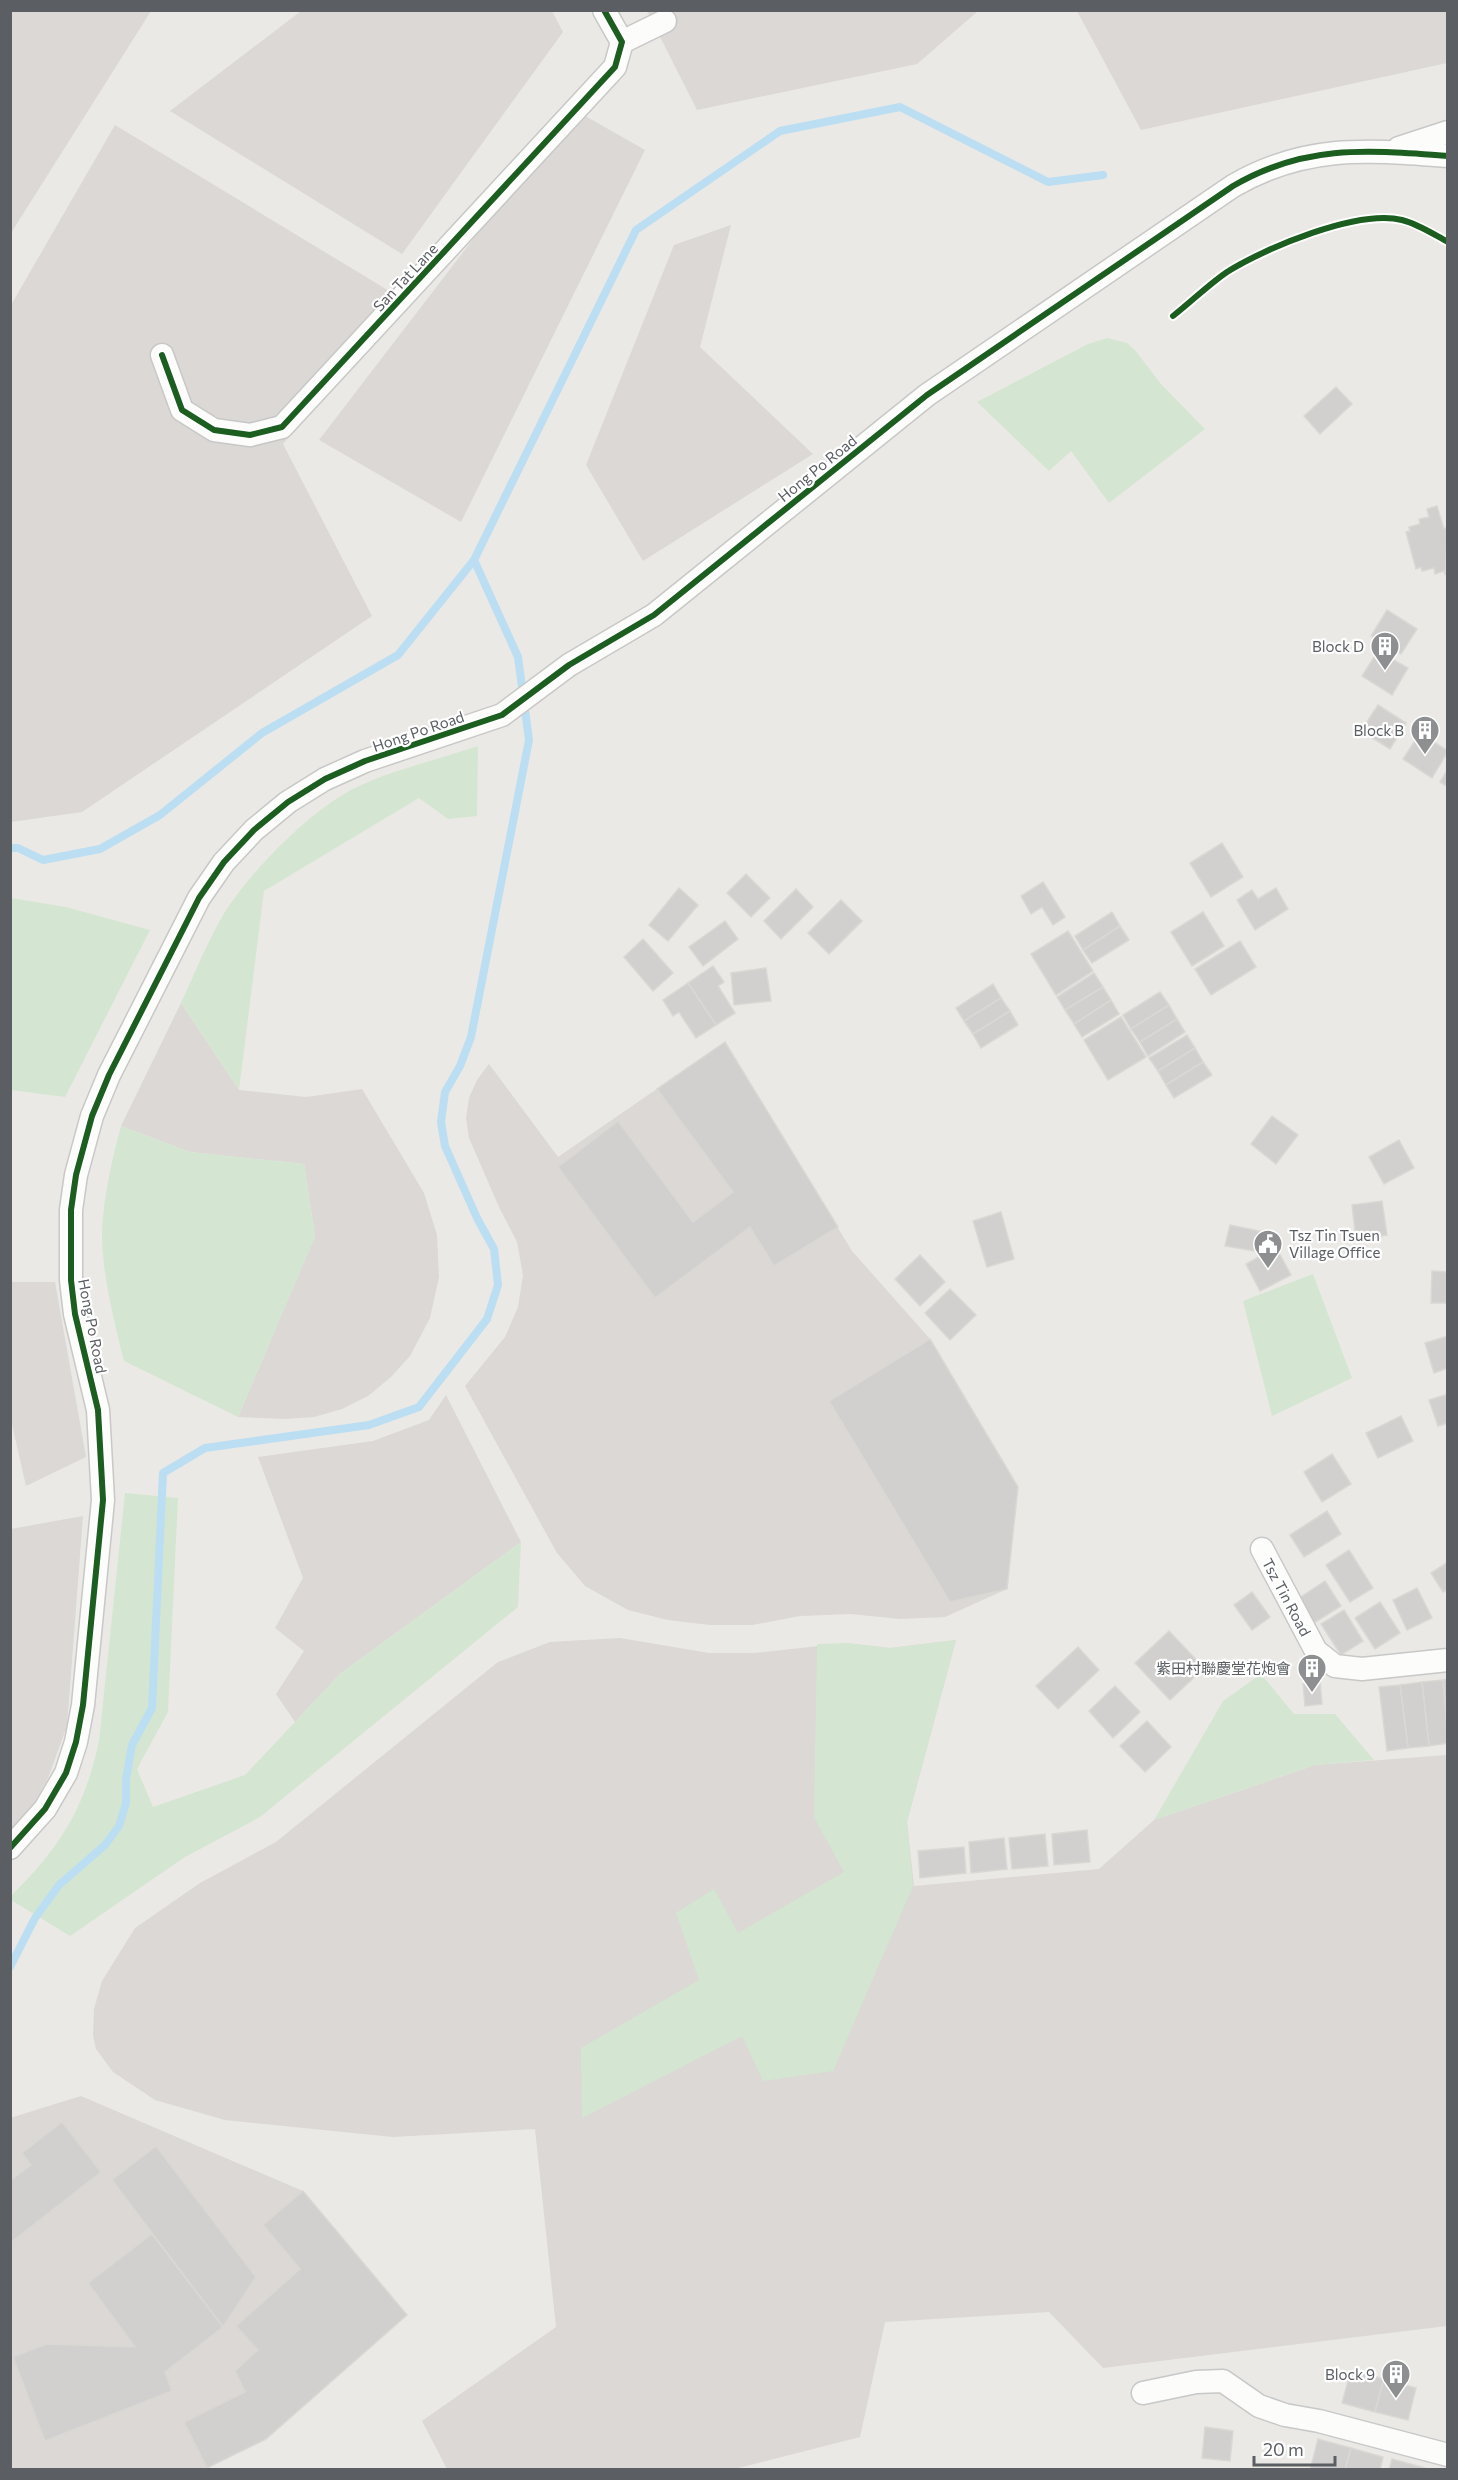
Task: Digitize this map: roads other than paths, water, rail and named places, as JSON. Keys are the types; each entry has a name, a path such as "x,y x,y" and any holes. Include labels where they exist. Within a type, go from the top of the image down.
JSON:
{"street":[{"path":"604,10 622,42 665,21"},
{"name":"San Tat Lane","path":"162,356 182,410 214,430 250,435 282,428 615,67 622,42"},
{"name":"Hong Po Road","path":"1386,152 1448,132"},
{"name":"Hong Po Road","path":"10,1848 45,1809 66,1773 84,1705 104,1500 98,1410 75,1314 70,1245 76,1175 84,1141 100,1096 199,898 224,862 254,830 288,802 325,779 365,761 502,715 569,665 654,615 935,389 1258,171 1302,157 1346,152 1448,156"},
{"name":"Tsz Tin Road","path":"1262,1549 1316,1651 1335,1666 1362,1669 1448,1660"},
{"path":"1143,2393 1196,2382 1223,2380 1259,2406 1285,2415 1319,2421 1448,2455"}],"waterway":[{"path":"10,1967 35,1918 59,1885 105,1845 119,1826 126,1803 126,1779 132,1745 152,1708 163,1473 205,1448 369,1425 419,1407 487,1319 498,1285 494,1249 477,1218 445,1146 441,1122 445,1092 460,1066 471,1037 529,740 518,657 474,560 636,230 780,131 900,107 1048,182 1103,175"},
{"path":"10,848 18,848 43,860 100,849 160,815 262,733 398,655 474,560"}],"place":[{"name":"Block D","path":"1385,672"},
{"name":"Block B","path":"1425,756"},
{"name":"Tsz Tin Tsuen Village Office","path":"1268,1270"},
{"name":"紫田村聯慶堂花炮會","path":"1312,1694"},
{"name":"Block 9","path":"1396,2400"}]}
